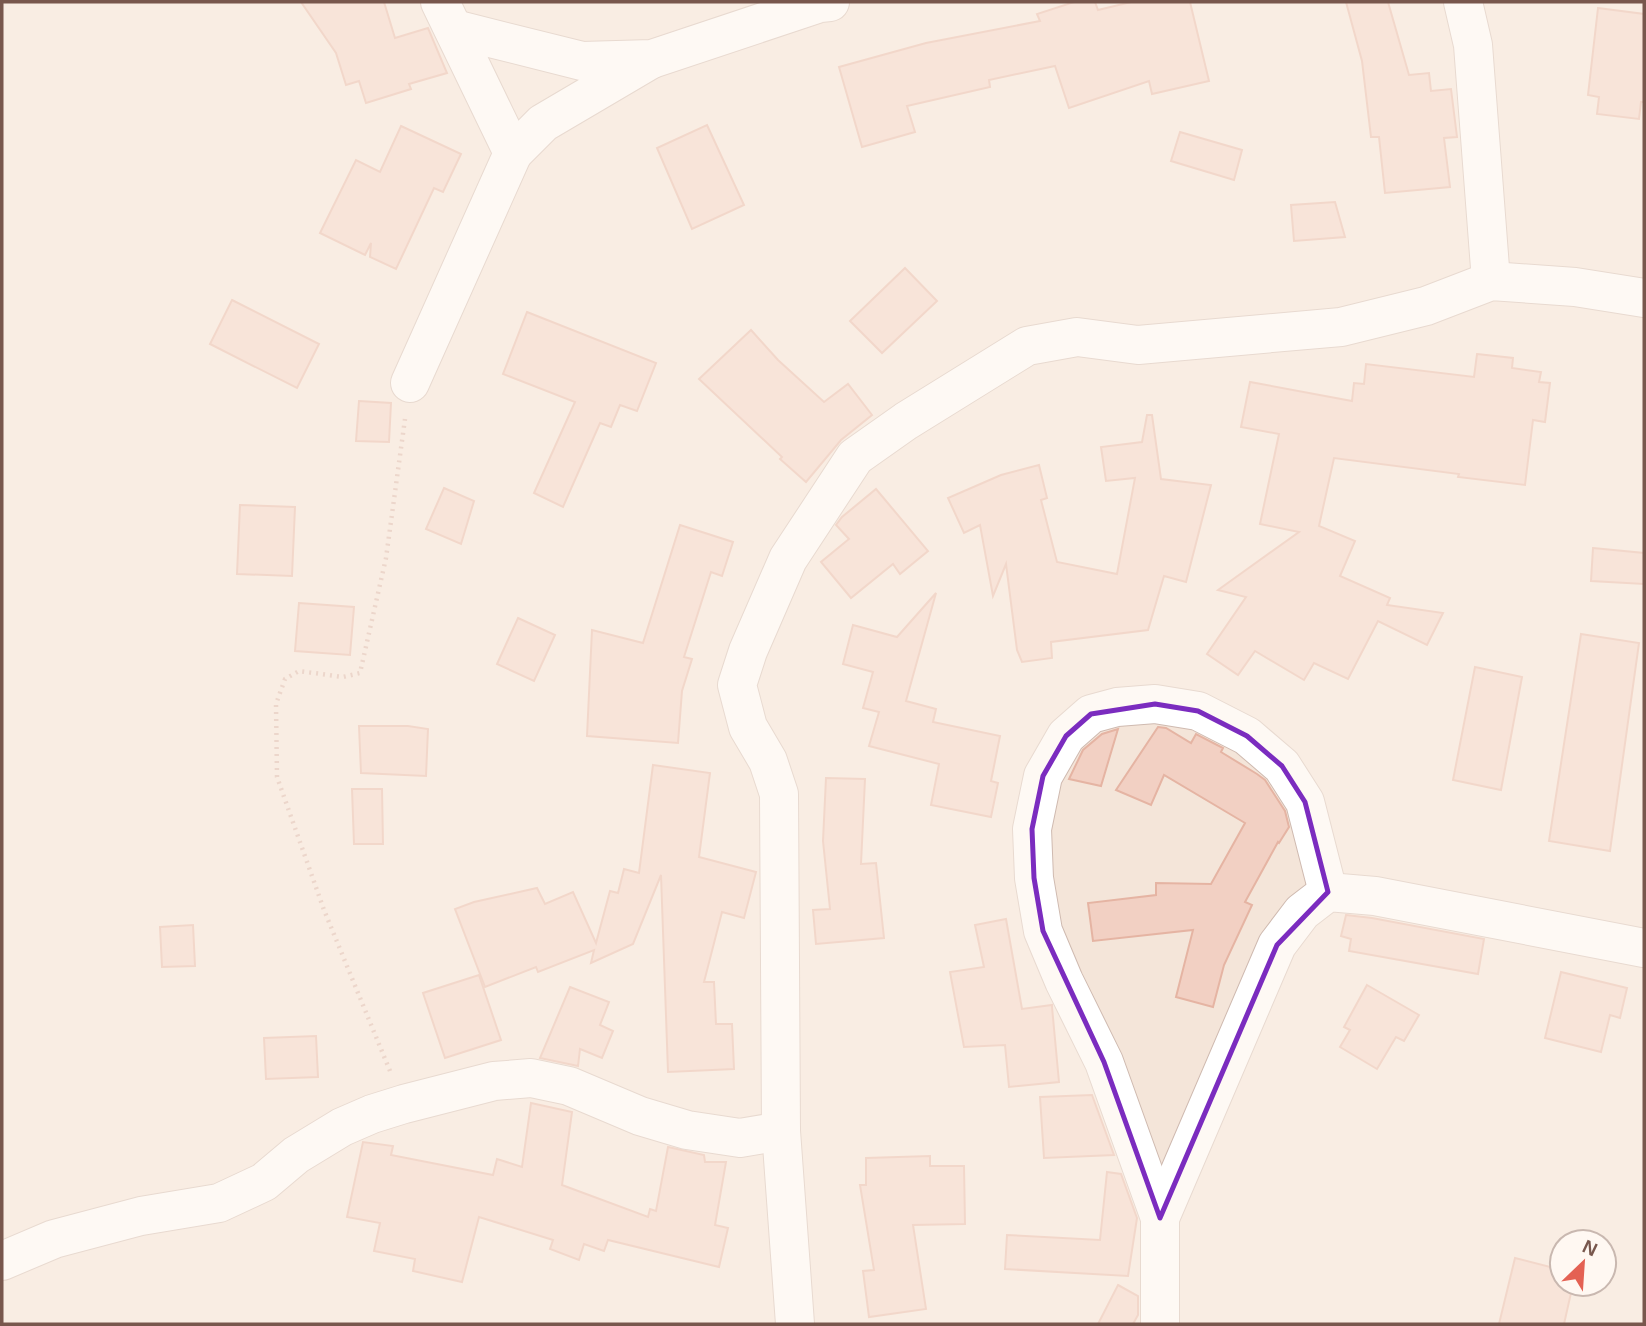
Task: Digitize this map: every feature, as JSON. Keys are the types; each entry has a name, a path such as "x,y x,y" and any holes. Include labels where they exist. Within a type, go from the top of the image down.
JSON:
{"street":[{"path":"410,383 513,153 543,123 652,59 830,2"},
{"path":"1463,2 1473,45 1491,281"},
{"path":"447,15 582,61 652,59"},
{"path":"447,15 513,153"},
{"path":"795,1324 780,1131 779,794 768,761 748,727 737,685 748,651 788,559 855,457 906,421 1027,346 1077,337 1138,345 1341,327 1426,306 1491,281 1575,287 1644,298"},
{"path":"1160,1324 1160,1217 1104,1062 1043,931 1034,878 1032,829 1043,776 1066,736 1091,714 1117,707 1155,704 1198,711 1247,736 1282,766 1305,802 1328,892"},
{"path":"1160,1217 1277,946 1303,912 1328,892 1375,896 1644,948"},
{"path":"2,1261 54,1239 141,1216 219,1203 264,1182 296,1155 342,1127 404,1104 494,1081 531,1078 569,1086 640,1116 687,1130 740,1138 780,1131"}],"path":[{"path":"404,1104 324,910 277,777 276,704 285,679 299,671 343,677 359,673 386,558 410,383"}],"highlighted area":[{"path":"1155,704 1198,711 1247,736 1282,766 1305,802 1328,892 1277,945 1160,1218 1104,1062 1043,931 1034,878 1032,829 1043,776 1066,736 1091,714"}],"shaded area":[{"path":"2,2 1644,2 1644,1324 2,1324"}],"building":[{"path":"301,2 384,2 395,38 428,28 447,73 409,84 411,89 366,103 359,81 346,85 336,53"},
{"path":"1074,2 1095,2 1098,10 1131,2 1190,2 1209,81 1152,94 1149,81 1069,108 1055,66 989,80 990,87 907,106 915,132 862,147 839,67 926,43 1040,21 1037,14"},
{"path":"1346,2 1388,2 1409,75 1429,73 1431,91 1451,89 1457,137 1444,138 1450,187 1385,193 1379,137 1371,137 1362,61"},
{"path":"1598,8 1644,14 1644,102 1641,102 1639,119 1597,114 1599,97 1588,95"},
{"path":"707,125 744,205 692,229 657,148"},
{"path":"401,126 461,154 443,192 434,188 396,269 370,257 371,243 365,255 320,233 356,160 380,172"},
{"path":"1180,132 1242,150 1234,180 1171,161"},
{"path":"1335,202 1345,237 1294,241 1291,205"},
{"path":"905,268 937,301 882,353 850,321"},
{"path":"232,300 319,344 297,388 210,344"},
{"path":"527,312 656,363 637,411 620,405 611,427 600,423 563,507 534,493 575,402 503,374"},
{"path":"751,330 778,360 824,402 848,384 872,415 841,440 806,482 699,379"},
{"path":"1477,354 1513,358 1512,368 1541,372 1539,382 1550,383 1545,422 1533,420 1525,485 1334,458 1319,526 1355,541 1340,576 1390,598 1387,605 1443,613 1427,645 1378,621 1348,679 1314,663 1304,680 1255,651 1238,675 1207,654 1246,597 1218,590 1299,532 1260,524 1279,434 1241,427 1250,382 1352,401 1354,383 1364,384 1366,364 1474,377"},
{"path":"359,401 391,403 389,442 356,441"},
{"path":"1147,415 1152,415 1161,479 1211,485 1186,582 1164,576 1148,630 1051,642 1052,658 1022,662 1017,650 1006,564 993,596 980,525 964,533 948,498 1001,475 1039,465 1047,498 1041,500 1057,562 1117,574 1135,478 1106,481 1101,447 1142,442"},
{"path":"444,488 474,501 461,544 426,529"},
{"path":"876,489 928,551 900,574 893,564 851,598 821,562 849,539 836,525 842,517"},
{"path":"240,505 295,507 292,576 237,574"},
{"path":"680,525 733,542 722,576 711,572 684,657 692,659 682,691 678,743 587,736 592,630 643,643"},
{"path":"1593,548 1644,553 1644,584 1591,581"},
{"path":"936,593 906,701 936,709 933,722 1000,736 991,781 998,783 991,817 931,805 939,764 869,746 879,712 863,708 873,672 843,664 853,625 897,637"},
{"path":"299,603 354,607 350,655 295,651"},
{"path":"518,618 555,635 534,681 497,664"},
{"path":"1581,634 1639,643 1610,851 1549,841"},
{"path":"1475,667 1522,677 1501,790 1453,780"},
{"path":"359,726 408,726 428,729 426,776 361,773"},
{"path":"1158,727 1166,728 1191,743 1196,734 1223,748 1221,752 1265,780 1285,811 1289,827 1245,902 1252,905 1224,965 1213,1007 1176,997 1193,930 1093,941 1088,903 1156,895 1156,883 1211,884 1245,823 1164,775 1151,805 1116,790"},
{"path":"1118,729 1101,786 1069,779 1083,750 1102,734"},
{"path":"653,765 710,773 699,857 756,872 744,918 722,912 704,982 714,982 716,1024 732,1024 734,1069 668,1072 661,875 633,944 591,963 594,950 538,972 536,967 485,987 455,909 537,888 545,904 573,892 596,943 610,891 618,893 624,869 639,873"},
{"path":"826,778 865,779 861,864 876,863 884,938 816,944 813,910 830,909 823,841"},
{"path":"352,789 382,789 383,844 354,844"},
{"path":"1346,915 1484,939 1478,974 1349,951 1351,939 1341,936"},
{"path":"1006,919 1022,1009 1052,1005 1059,1082 1009,1087 1005,1045 964,1047 950,972 984,967 975,925"},
{"path":"193,925 195,966 162,967 160,927"},
{"path":"1561,972 1627,988 1620,1018 1610,1015 1601,1052 1545,1038"},
{"path":"479,975 501,1040 445,1058 423,993"},
{"path":"1367,985 1419,1015 1404,1041 1396,1037 1377,1069 1340,1047 1350,1030 1344,1027"},
{"path":"570,987 609,1002 600,1025 613,1031 602,1058 580,1049 578,1066 540,1058"},
{"path":"316,1036 318,1077 266,1079 264,1038"},
{"path":"1092,1095 1114,1155 1044,1158 1040,1097"},
{"path":"531,1103 572,1112 562,1185 648,1217 650,1209 656,1211 668,1147 704,1155 705,1162 726,1162 715,1225 728,1228 719,1267 608,1240 604,1251 584,1244 579,1260 550,1249 553,1240 479,1217 462,1282 413,1271 415,1259 374,1251 380,1223 347,1217 363,1142 393,1146 391,1155 493,1175 497,1159 522,1167"},
{"path":"930,1156 930,1166 964,1166 965,1224 913,1225 926,1309 869,1317 863,1271 874,1270 860,1185 866,1185 866,1158"},
{"path":"1107,1172 1121,1174 1137,1218 1128,1276 1005,1269 1007,1235 1100,1240"},
{"path":"1515,1258 1548,1266 1548,1298 1570,1298 1564,1324 1499,1324"},
{"path":"1118,1285 1138,1296 1138,1315 1133,1324 1098,1324"}]}
